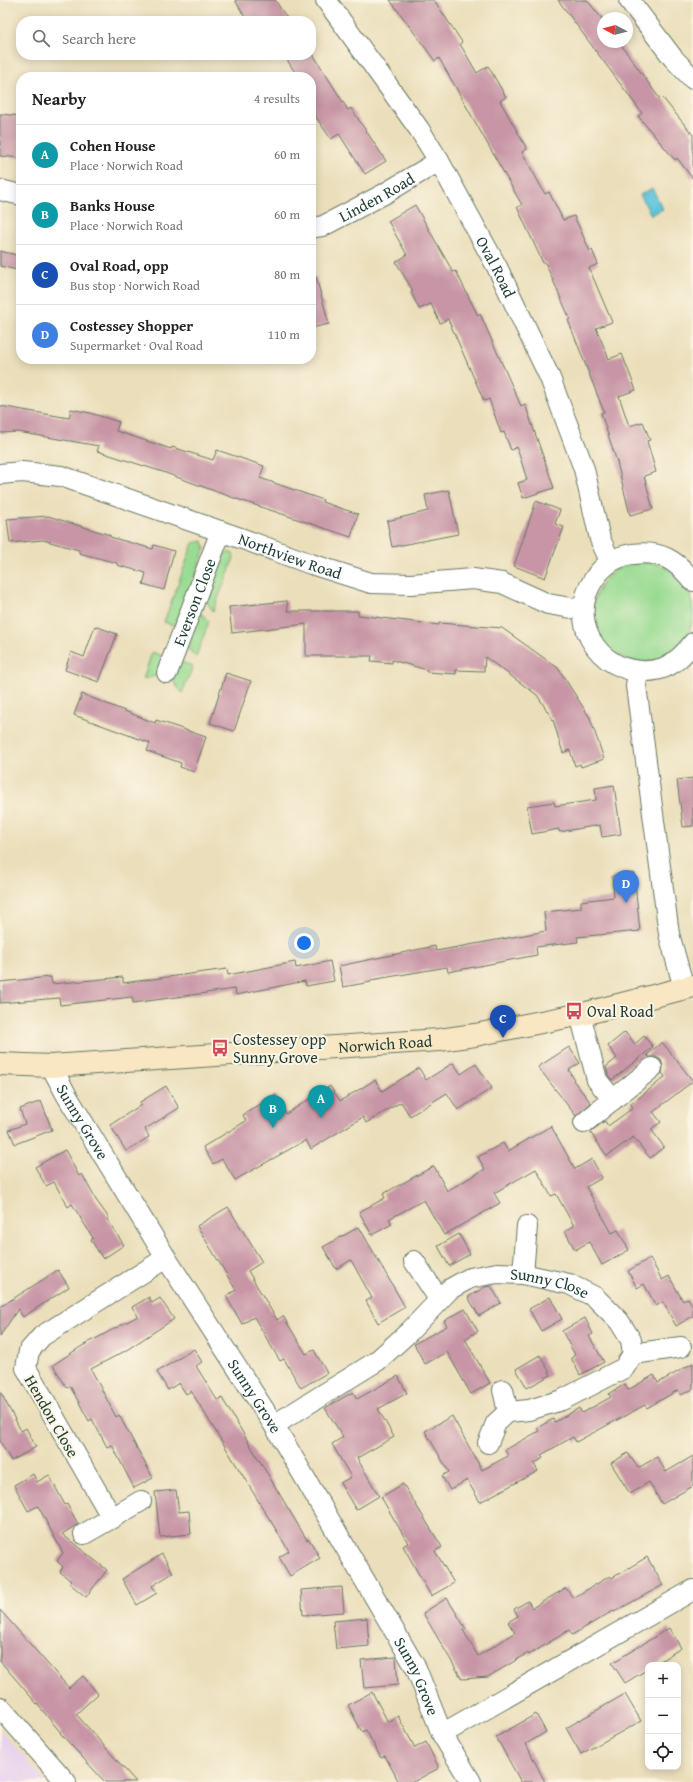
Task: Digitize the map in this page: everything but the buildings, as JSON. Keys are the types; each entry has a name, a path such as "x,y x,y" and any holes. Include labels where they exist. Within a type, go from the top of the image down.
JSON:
{"street":[{"name":"Oval Road","path":"326,0 419,129 439,161 497,267 550,378 584,469 600,539 610,561"},
{"path":"629,0 673,58 693,79"},
{"name":"Linden Road","path":"316,227 323,226 377,198 439,161"},
{"path":"0,190 16,194"},
{"name":"Northview Road","path":"0,474 22,472 61,476 221,531 311,564 371,583 411,584 473,579 502,583 548,604 583,610"},
{"name":"Everson Close","path":"167,673 221,531"},
{"path":"693,580 682,567 665,556 646,552 626,555 610,561 597,574 589,586 583,610 585,626 596,649 605,658 616,664 638,671 660,669 679,659 693,643"},
{"path":"638,671 636,686 669,934 689,987"},
{"name":"Norwich Road","path":"0,1064 51,1066 439,1040 509,1030 689,987"},
{"path":"580,1014 597,1080 613,1100"},
{"name":"Sunny Grove","path":"51,1066 67,1096 166,1258 274,1425 416,1668 442,1734 471,1782"},
{"path":"584,1123 652,1068"},
{"path":"523,1274 527,1226"},
{"name":"Hendon Close","path":"112,1518 26,1368 29,1351 42,1336 166,1258"},
{"path":"414,1261 439,1299"},
{"name":"Sunny Close","path":"274,1425 377,1361 409,1332 450,1289 470,1278 498,1273 523,1274 569,1284 595,1297 619,1321 630,1340 633,1354"},
{"path":"488,1443 496,1423 508,1412 529,1410 562,1400 624,1368 633,1354 681,1347"},
{"path":"503,1390 508,1412"},
{"path":"84,1534 141,1501"},
{"name":"Sunny Grove","path":"442,1734 693,1590"},
{"path":"0,1706 66,1782"}],"shaded area":[{"path":"0,1730 46,1782 0,1782"}],"green space":[{"path":"203,541 205,548 177,627 164,622 193,543"},
{"path":"229,552 233,554 234,558 213,611 203,597 215,564"},
{"path":"643,562 662,566 679,576 689,593 693,612 689,631 679,648 662,658 643,662 624,658 607,648 597,631 593,612 597,593 607,576 624,566"},
{"path":"198,611 209,621 196,657 185,646"},
{"path":"152,652 166,657 160,675 143,679"},
{"path":"178,661 193,666 182,693 172,680"}],"water":[{"path":"652,188 663,209 651,215 640,195"}],"place":[{"name":"Costessey Shopper","path":"626,903"},
{"name":"Oval Road","path":"574,1011"},
{"name":"Oval Road, opp","path":"503,1038"},
{"name":"Costessey opp Sunny Grove","path":"220,1048"},
{"name":"Cohen House","path":"321,1118"},
{"name":"Banks House","path":"273,1128"}]}
